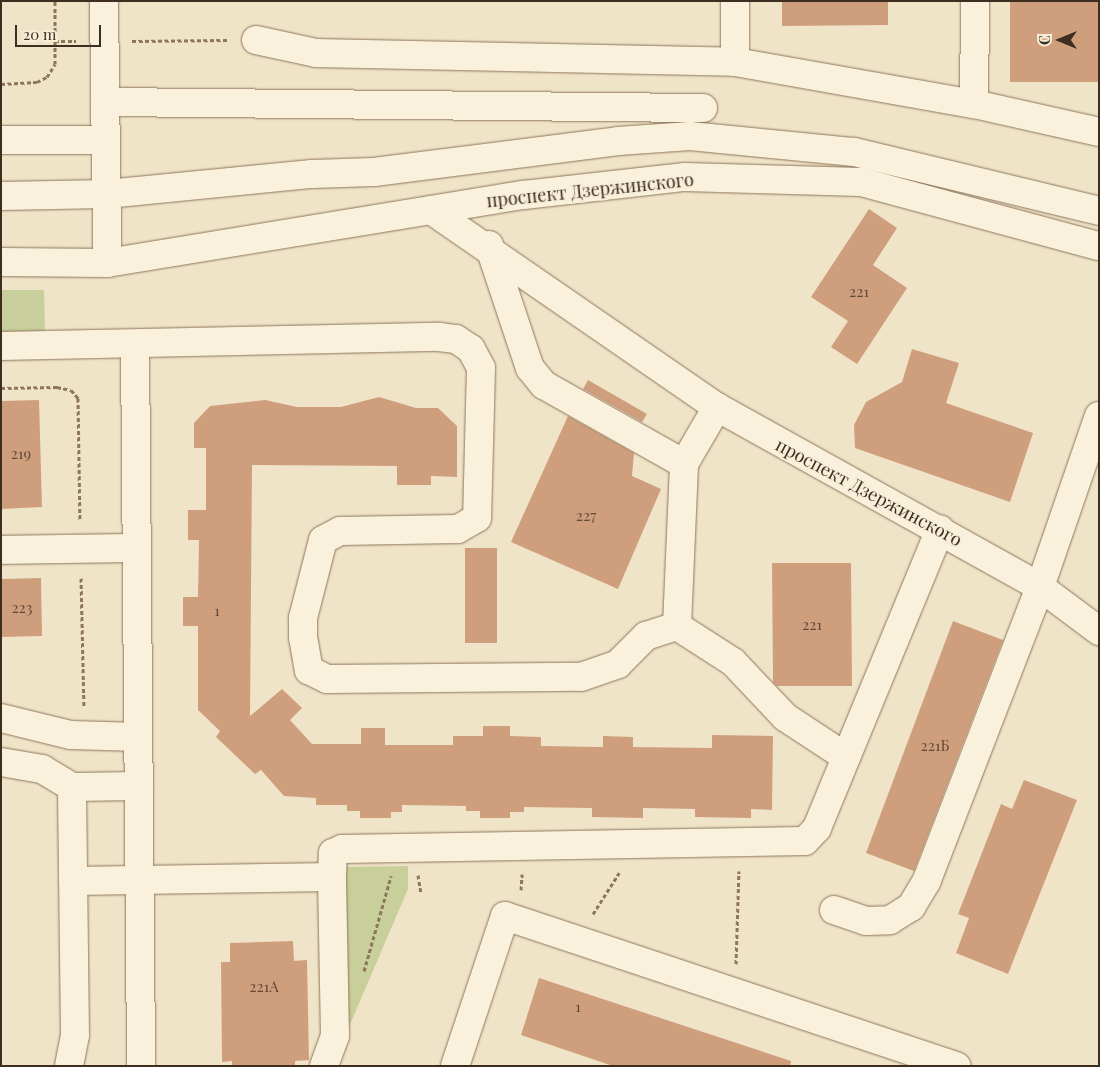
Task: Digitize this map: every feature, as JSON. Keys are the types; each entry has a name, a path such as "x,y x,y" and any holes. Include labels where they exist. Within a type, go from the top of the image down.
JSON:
{"street":[{"path":"104,1 107,263"},
{"path":"735,1 735,62"},
{"path":"974,104 976,1"},
{"path":"256,40 316,53 735,62 974,104 1099,132"},
{"path":"106,102 703,108"},
{"path":"1,196 106,194 312,174 374,172 618,141 690,136 854,152 1099,211"},
{"path":"1,140 106,140"},
{"name":"проспект Дзержинского","path":"1,262 107,263 483,202 685,177 861,182 1099,246"},
{"path":"483,202 477,210 476,220 492,249 530,368 544,385 684,464"},
{"name":"проспект Дзержинского","path":"431,210 492,249 717,407 940,529 1040,587 1099,631"},
{"path":"1,346 438,336 456,339 471,349 480,368 477,518 458,529 340,531 323,540 304,618 305,660 317,677 581,677 618,664 646,636 677,626"},
{"path":"134,344 134,548 142,1066"},
{"path":"677,626 684,464 717,407"},
{"path":"834,910 866,921 890,920 912,907 927,880 1040,587 1099,416"},
{"path":"324,1066 335,1036 333,853 337,850 400,848 797,842 812,836 940,529"},
{"path":"1,550 134,548"},
{"path":"677,626 733,662 785,717 846,757"},
{"path":"1,718 71,735 138,737"},
{"path":"1,762 42,769 72,787 139,786"},
{"path":"69,1066 75,1035 72,787"},
{"path":"73,881 332,877"},
{"path":"455,1066 505,916 957,1066"}],"path":[{"path":"1,84 37,82 47,77 55,64 55,1"},
{"path":"55,41 256,40"},
{"path":"1,388 57,387"},
{"path":"735,992 740,843"},
{"path":"577,940 637,844"},
{"path":"518,921 524,846"},
{"path":"362,980 400,848"}],"green space":[{"path":"1,290 44,290 45,332 1,333"},
{"path":"408,866 408,889 346,1034 344,867"}],"building":[{"path":"782,1 888,1 888,25 782,26"},
{"path":"1010,1 1099,1 1099,82 1010,82"},
{"path":"869,209 897,228 873,265 907,288 857,364 831,347 848,321 811,297"},
{"path":"912,349 959,363 946,403 1033,433 1010,502 855,448 854,425 866,402 902,382"},
{"path":"588,380 647,414 642,422 583,389"},
{"path":"379,397 416,408 438,408 457,426 457,477 431,476 431,485 397,485 397,466 252,465 250,716 282,689 302,708 290,720 312,744 361,744 361,728 385,728 385,745 453,745 453,736 483,736 483,726 510,726 510,736 541,737 541,746 603,747 603,736 633,737 633,747 712,748 712,735 773,736 772,810 751,809 751,818 695,817 695,809 643,808 643,818 592,817 592,808 524,807 524,812 510,812 510,818 480,818 480,811 466,811 466,806 402,805 402,812 391,812 391,818 360,818 360,811 347,811 347,805 316,805 316,798 284,796 261,770 255,774 216,737 220,731 198,710 198,626 183,626 183,597 198,597 199,540 188,540 188,510 206,510 206,448 194,448 194,423 210,406 265,400 297,407 341,407"},
{"path":"39,400 42,507 1,509 1,401"},
{"path":"568,416 634,453 632,476 661,489 618,589 511,542"},
{"path":"465,548 497,548 497,643 465,643"},
{"path":"772,563 851,563 852,686 777,686 773,682"},
{"path":"41,578 42,636 1,637 1,579"},
{"path":"953,621 1003,640 914,871 866,853"},
{"path":"1024,780 1077,800 1008,974 956,953 969,918 958,914 1001,804 1012,809"},
{"path":"293,941 294,961 307,960 309,1060 295,1061 295,1066 232,1066 232,1061 222,1062 221,962 230,962 230,943"},
{"path":"539,978 791,1061 790,1066 613,1066 521,1035"}]}
